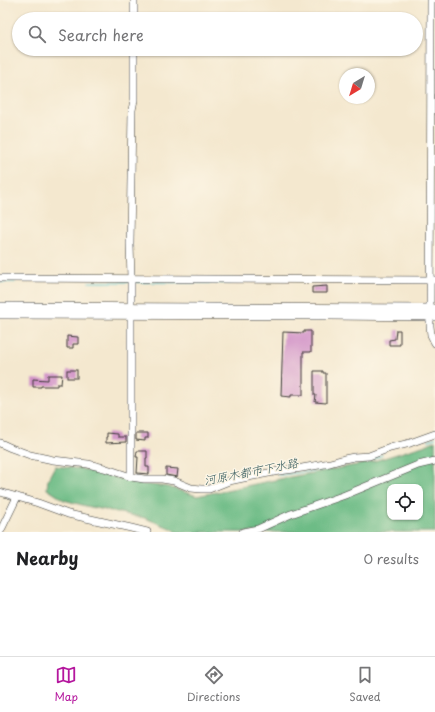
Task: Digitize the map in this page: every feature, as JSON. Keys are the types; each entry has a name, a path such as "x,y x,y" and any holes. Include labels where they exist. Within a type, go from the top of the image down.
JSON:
{"street":[{"path":"134,0 134,12"},
{"path":"432,0 433,313 431,335 435,343"},
{"path":"132,477 130,432 130,244 134,56"},
{"path":"0,278 433,280"},
{"path":"0,307 131,311 433,313"},
{"path":"0,314 131,311"},
{"path":"0,443 30,455 63,462 88,464 132,477 162,479 191,488 209,489 229,481 253,476 330,463 344,459 369,456 390,448 410,444 435,434"},
{"path":"243,532 258,529 291,514 344,495 418,465 435,461"},
{"path":"0,492 68,514 147,532"},
{"path":"0,532 17,497"}],"green space":[{"path":"435,441 435,532 176,532 175,530 145,518 64,500 47,489 48,479 55,466 82,469 142,484 168,487 197,496 368,463"}],"building":[{"path":"327,286 327,293 312,293 312,287"},
{"path":"396,330 400,330 400,345 389,345 389,340 395,339"},
{"path":"304,331 311,331 311,352 303,352 303,395 291,395 291,397 281,396 283,332 304,333"},
{"path":"67,336 78,337 78,344 73,344 73,348 67,348"},
{"path":"67,370 77,370 77,378 67,378"},
{"path":"314,371 323,371 323,373 326,373 326,403 315,402 316,395 314,395"},
{"path":"48,375 62,375 61,384 57,384 57,386 33,387 33,379 48,380"},
{"path":"107,433 118,434 118,437 126,437 126,442 106,443"},
{"path":"136,433 148,433 148,438 145,438 145,441 136,440"},
{"path":"137,451 147,451 146,467 149,467 149,474 137,473"},
{"path":"166,468 178,469 177,477 166,475"}],"waterway":[{"path":"0,282 15,282"},
{"path":"89,282 129,282"},
{"path":"133,282 231,283"},
{"name":"河原木都市下水路","path":"429,440 435,438"},
{"name":"河原木都市下水路","path":"278,475 324,469 346,463 370,460 382,455"}]}
